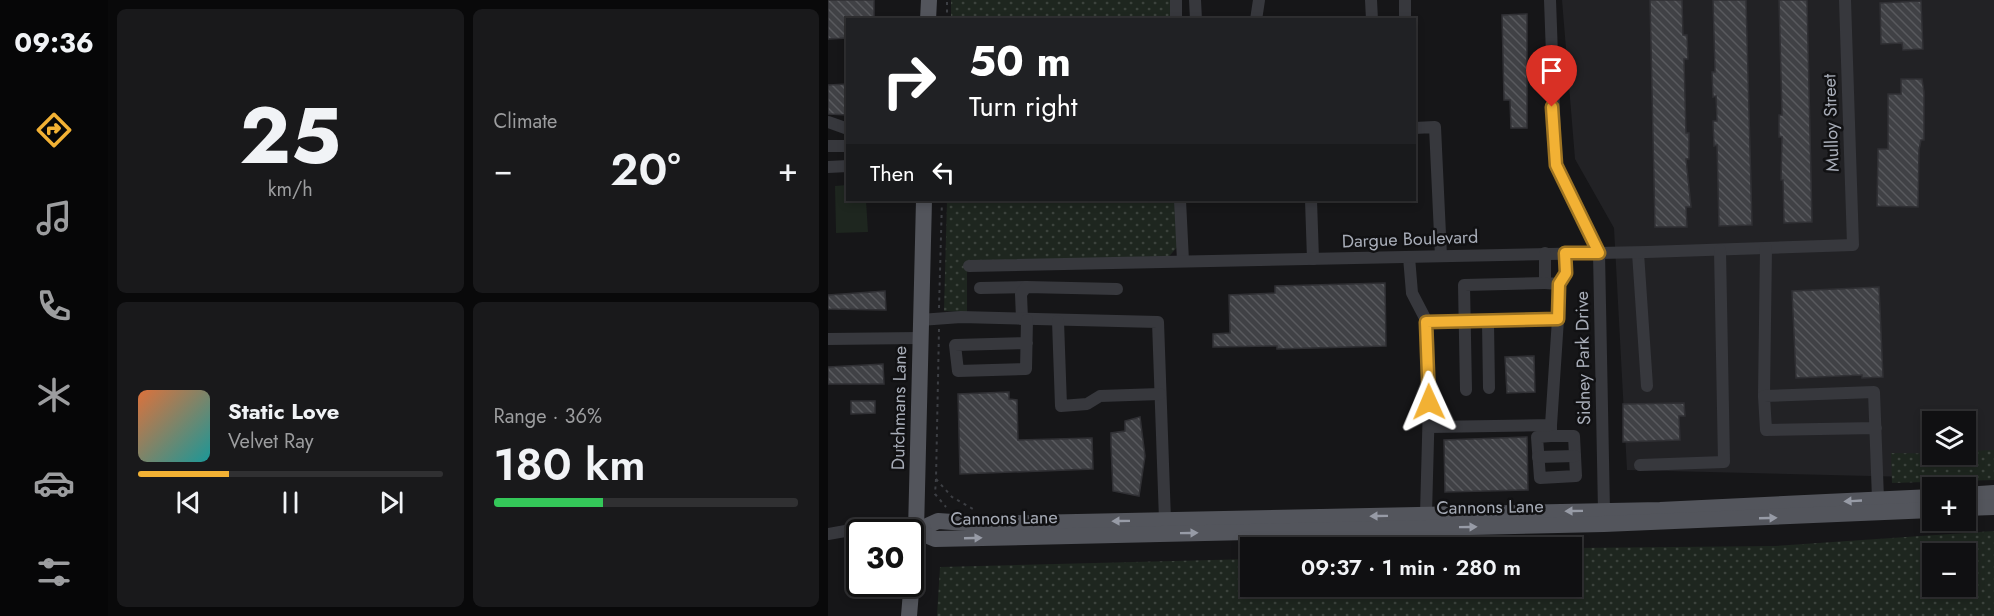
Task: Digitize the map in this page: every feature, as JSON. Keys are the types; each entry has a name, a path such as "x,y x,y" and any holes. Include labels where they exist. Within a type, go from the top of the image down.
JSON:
{"main road":[{"path":"928,18 929,0"},
{"name":"Dutchmans Lane","path":"916,519 924,201"},
{"path":"1976,494 1994,493"},
{"name":"Cannons Lane","path":"1878,506 1922,498"},
{"name":"Cannons Lane","path":"924,534 935,539 1426,521 1604,518 1878,506 1922,509"},
{"path":"1976,508 1994,507"},
{"name":"Cannons Lane","path":"924,527 938,521 982,524 1165,520 1426,521"},
{"name":"Dutchmans Lane","path":"909,616 911,597"}],"street":[{"path":"1176,0 1176,18"},
{"path":"1196,0 1196,18"},
{"path":"1256,18 1259,0"},
{"path":"1371,0 1372,18"},
{"path":"1405,0 1405,18"},
{"name":"Sidney Park Drive","path":"1550,0 1556,165 1599,253 1604,518"},
{"name":"Mulloy Street","path":"1845,0 1853,245"},
{"path":"828,122 846,128"},
{"path":"1416,128 1436,127 1441,256"},
{"path":"828,146 846,146"},
{"path":"828,167 846,166"},
{"path":"1180,201 1184,261"},
{"path":"1311,201 1313,260"},
{"name":"Dargue Boulevard","path":"969,266 1545,253 1638,253 1853,245"},
{"path":"1766,248 1764,396 1766,430 1876,428"},
{"path":"1641,465 1724,462 1720,250"},
{"path":"1545,253 1545,284"},
{"path":"1551,430 1559,284 1566,273 1565,253"},
{"path":"1638,253 1647,386"},
{"path":"1409,257 1412,293 1426,322 1429,427 1426,521"},
{"path":"1466,390 1464,285 1559,284"},
{"path":"980,288 1117,289"},
{"path":"1026,288 1021,294 1027,343 1026,369 958,371 955,345 1027,343"},
{"path":"920,320 961,317 1158,322 1165,520"},
{"path":"1426,322 1558,319"},
{"path":"1058,321 1061,406 1087,404 1100,396 1160,394"},
{"path":"1488,322 1489,388"},
{"path":"828,339 919,338"},
{"path":"1764,396 1874,392 1878,506"},
{"path":"1429,427 1551,430 1574,436 1576,476 1539,478 1537,437 1551,430"},
{"path":"1538,457 1575,456"},
{"path":"828,534 846,531"}],"path":[{"path":"947,0 947,18"},
{"path":"936,479 935,494 941,506 953,510"}],"shaded area":[{"path":"951,0 1174,0 1175,18 951,18"},
{"path":"1562,0 1994,0 1994,479 1627,470 1614,228 1575,159"},
{"path":"846,185 846,201 866,201 868,232 836,233 835,186"},
{"path":"947,201 1177,201 1178,246 1166,260 967,265 967,312 944,311"},
{"path":"1994,450 1994,480 1976,481 1976,477 1922,477 1922,482 1892,483 1891,453 1922,453 1922,465 1976,465 1976,451"},
{"path":"1994,531 1994,616 937,616 940,567 1240,559 1240,597 1582,597 1582,548 1776,546"}],"building":[{"path":"828,0 874,0 874,18 846,18 846,38 828,39"},
{"path":"1650,0 1682,0 1683,35 1687,35 1688,59 1684,59 1686,133 1689,133 1689,159 1686,159 1691,207 1686,207 1687,227 1655,227"},
{"path":"1713,0 1746,0 1752,225 1719,226 1717,145 1714,146 1713,121 1717,121 1712,72 1715,72"},
{"path":"1779,0 1807,0 1812,222 1784,223 1783,180 1781,180 1782,137 1779,137 1779,115 1782,115"},
{"path":"1921,1 1923,49 1903,50 1902,43 1881,44 1880,3"},
{"path":"1527,14 1527,128 1511,128 1510,100 1504,100 1502,15"},
{"path":"1901,79 1922,79 1924,92 1924,140 1921,140 1919,150 1918,207 1877,206 1878,149 1888,149 1888,94 1901,94"},
{"path":"846,84 846,115 828,114 828,85"},
{"path":"1385,283 1386,346 1277,349 1277,346 1213,347 1213,334 1230,333 1229,295 1275,293 1275,286"},
{"path":"1879,287 1883,377 1862,378 1862,375 1796,378 1792,291"},
{"path":"885,291 886,310 828,309 828,295"},
{"path":"1534,356 1535,392 1507,393 1505,357"},
{"path":"883,364 884,384 828,384 828,367"},
{"path":"1009,392 1009,399 1017,400 1018,440 1092,438 1093,469 960,474 958,394"},
{"path":"851,401 875,401 875,413 851,414"},
{"path":"1684,403 1685,416 1679,416 1680,440 1623,442 1623,404"},
{"path":"1140,417 1145,456 1139,496 1113,491 1111,433 1125,431 1125,421"},
{"path":"1527,437 1528,490 1445,492 1444,440"}],"route":[{"path":"1429,402 1426,322 1558,319 1559,284 1566,273 1565,253 1599,253 1571,201 1556,165 1552,107"}]}
